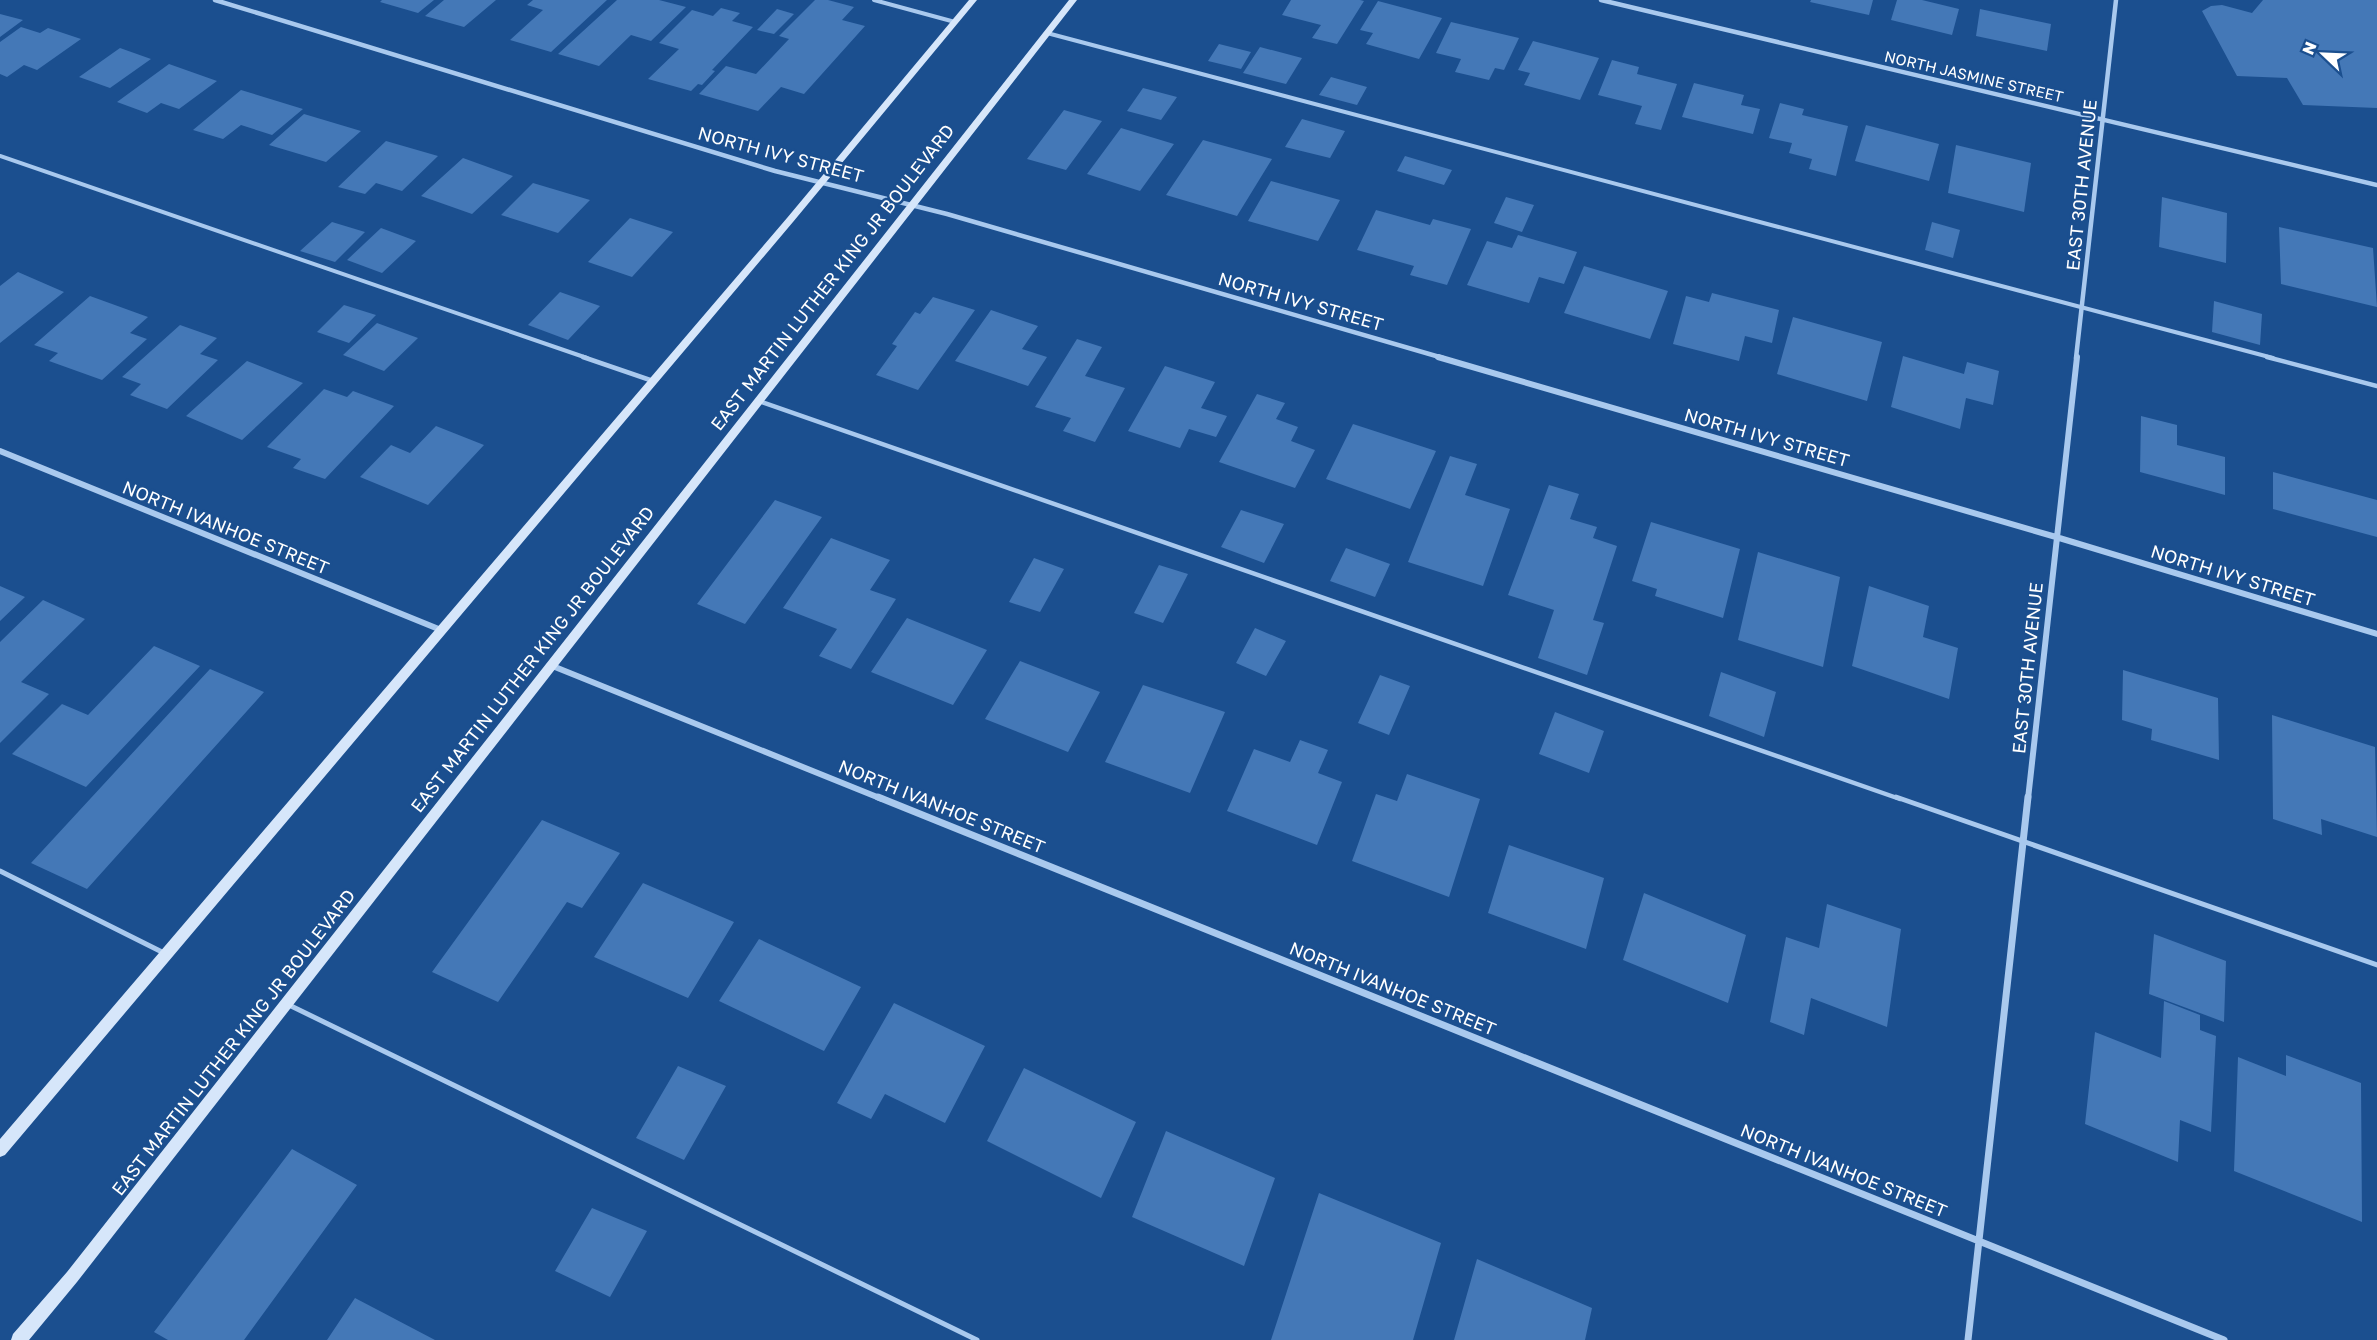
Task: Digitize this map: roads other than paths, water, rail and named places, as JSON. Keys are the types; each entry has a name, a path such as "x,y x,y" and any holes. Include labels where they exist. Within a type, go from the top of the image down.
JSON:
{"main road":[{"path":"0,1150 653,381 973,0"},
{"name":"EAST MARTIN LUTHER KING JR BOULEVARD","path":"19,1340 72,1277 550,664 1073,0"}],"street":[{"name":"NORTH IVY STREET","path":"215,0 775,171 913,205 2056,537 2377,634"},
{"name":"NORTH JASMINE STREET","path":"1601,0 2377,185"},
{"name":"EAST 30TH AVENUE","path":"1968,1340 2116,0"},
{"name":"NORTH IVANHOE STREET","path":"0,451 441,630"},
{"name":"NORTH IVANHOE STREET","path":"550,664 2224,1340"}],"lane":[{"path":"874,0 955,22"},
{"path":"1047,33 2377,386"},
{"path":"0,156 653,381"},
{"path":"758,401 2377,965"},
{"path":"0,872 167,954"},
{"path":"286,1004 977,1340"}]}
